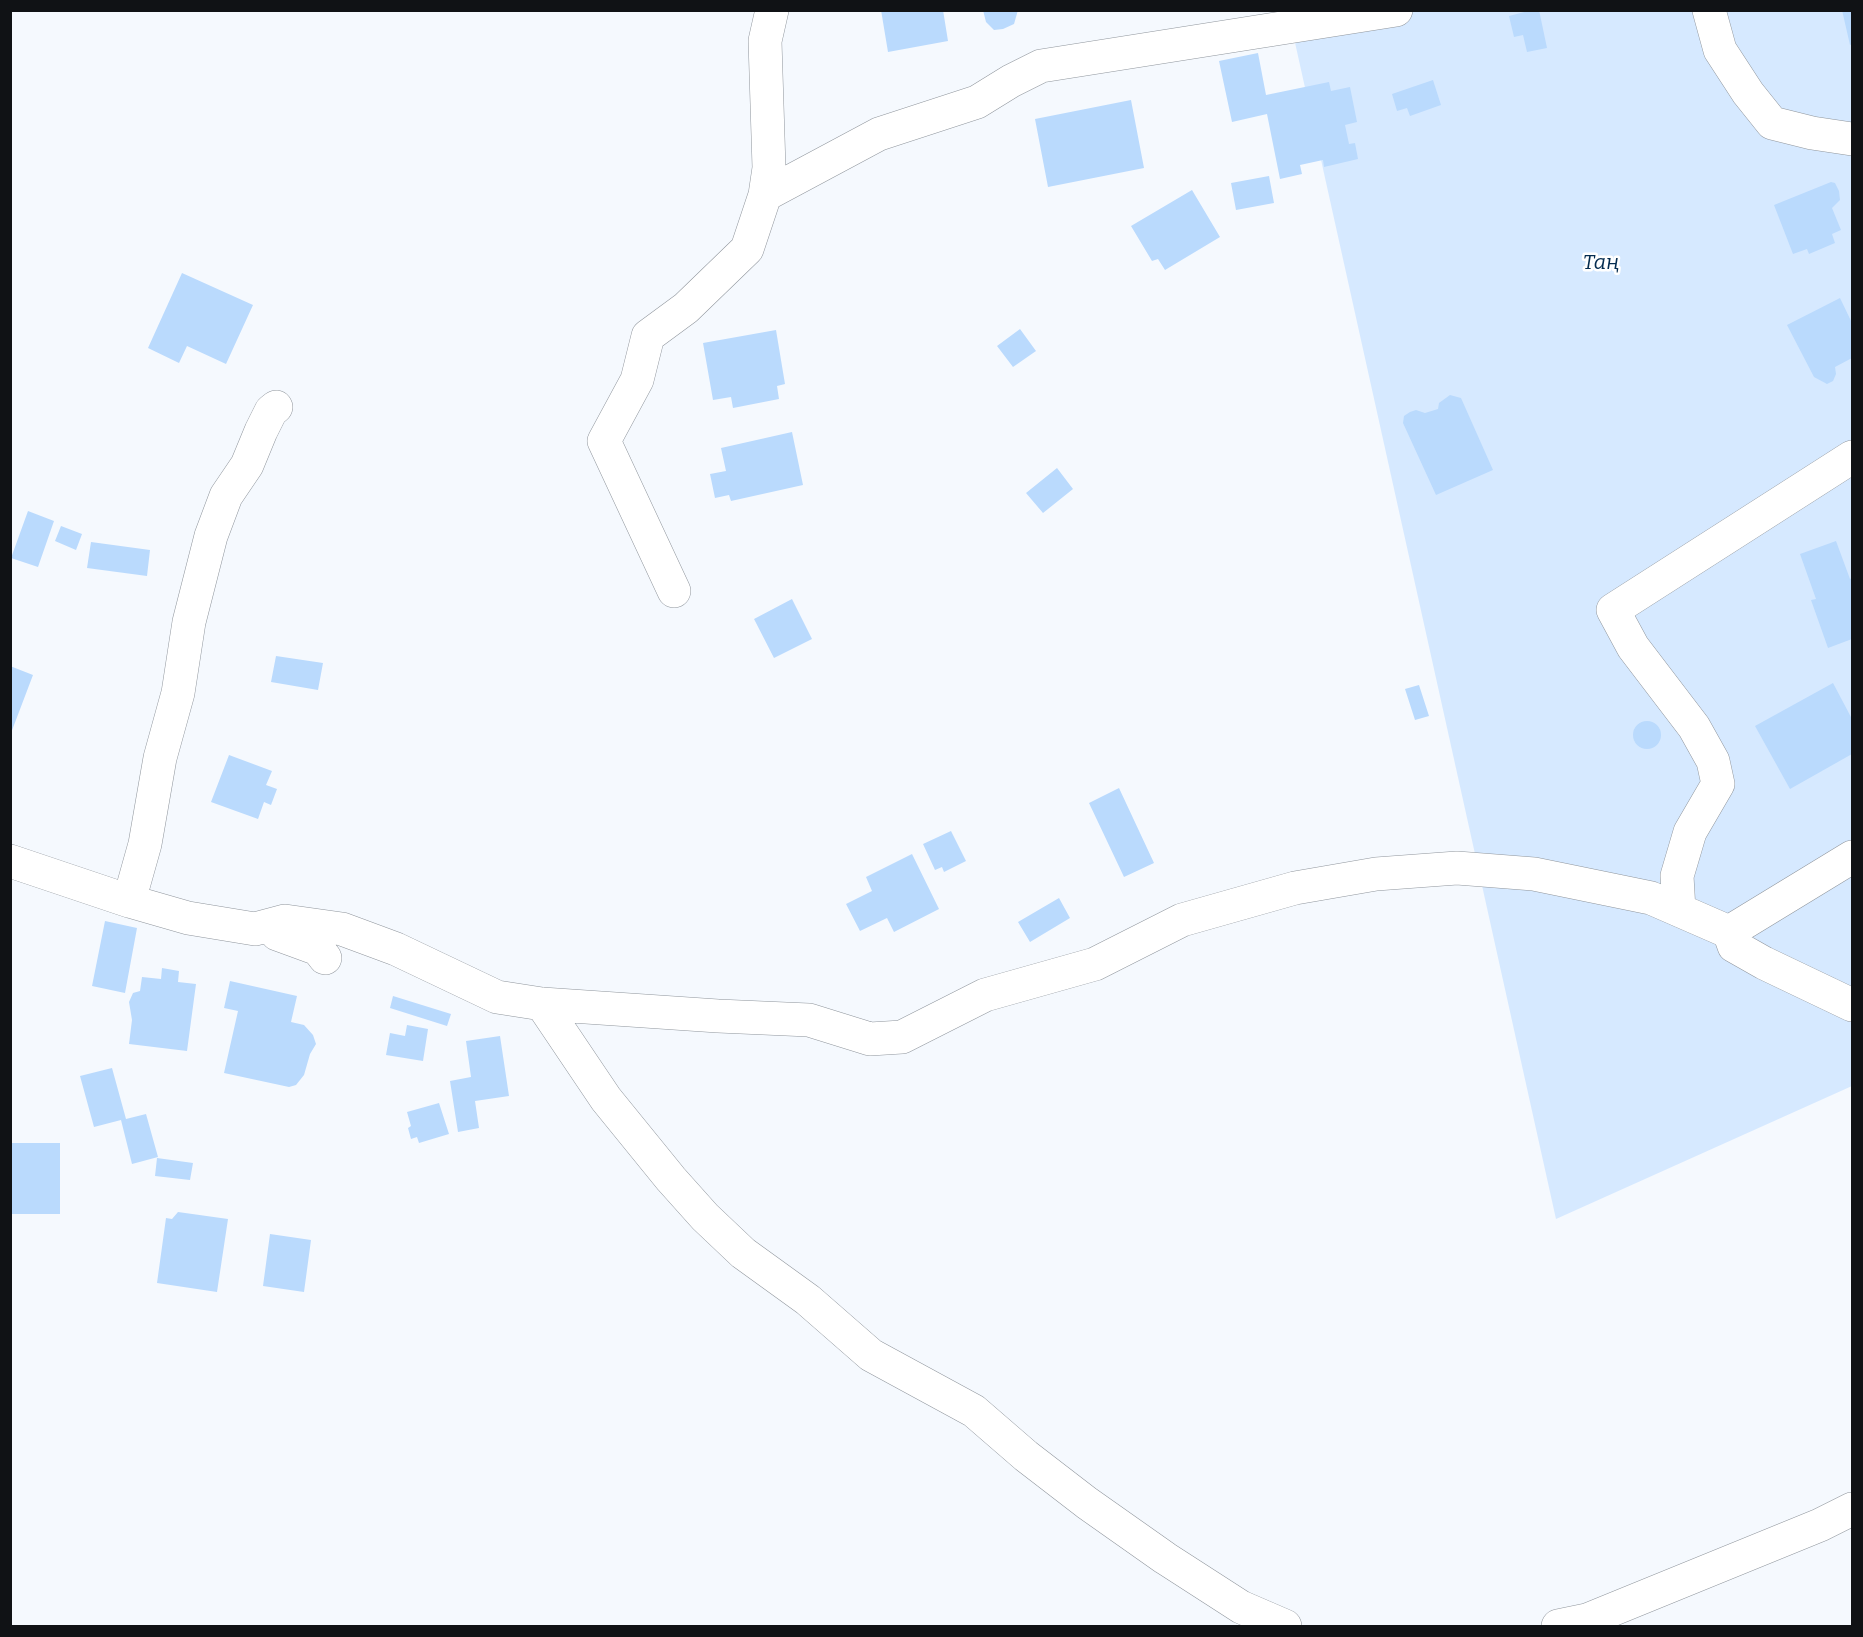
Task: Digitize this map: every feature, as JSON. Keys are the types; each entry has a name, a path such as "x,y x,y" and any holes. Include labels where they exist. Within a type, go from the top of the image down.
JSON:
{"street":[{"path":"674,591 604,441 637,380 648,336 686,308 747,249 765,195 769,168 765,41 772,10"},
{"path":"765,195 879,134 977,102 1041,66 1396,10"},
{"path":"1708,10 1720,50 1748,93 1772,123 1812,133 1852,139"},
{"path":"129,901 145,844 160,758 178,693 189,622 211,536 226,496 247,465 261,430 271,411 276,407"},
{"path":"1679,910 1677,876 1690,832 1718,784 1713,761 1694,727 1633,647 1613,610 1852,457"},
{"path":"1729,932 1852,857"},
{"path":"10,861 129,901 188,918 255,929 287,937 318,949 325,958"},
{"path":"255,929 285,921 342,929 396,949 497,997 542,1004 810,1020 870,1039 902,1037 985,995 1095,964 1182,920 1295,888 1376,874 1457,868 1534,874 1651,898 1729,932 1734,946 1852,1005"},
{"path":"542,1004 606,1099 671,1179 705,1217 743,1253 808,1300 871,1355 974,1411 1026,1456 1155,1551 1241,1607 1285,1626"},
{"path":"1558,1626 1587,1620 1820,1525 1852,1509"}],"green space":[{"name":"Таң","path":"1288,11 1852,11 1852,1086 1556,1219"}],"building":[{"path":"881,10 943,10 948,41 888,52"},
{"path":"983,10 1018,10 1014,24 994,30 986,22"},
{"path":"1539,10 1547,48 1527,52 1523,35 1514,37 1509,16"},
{"path":"1842,10 1852,10 1852,44 1850,45"},
{"path":"1258,53 1266,95 1329,82 1331,91 1350,87 1357,122 1345,125 1349,144 1355,143 1358,159 1324,167 1323,160 1300,165 1302,174 1280,179 1267,114 1232,122 1219,61"},
{"path":"1433,80 1441,105 1410,116 1407,108 1397,111 1392,94"},
{"path":"1131,100 1144,168 1048,187 1035,119"},
{"path":"1269,176 1274,203 1236,210 1231,183"},
{"path":"1831,182 1835,183 1839,191 1840,200 1832,208 1841,230 1832,234 1835,243 1809,254 1807,249 1793,254 1774,205"},
{"path":"1192,190 1220,237 1165,270 1158,259 1152,261 1131,226"},
{"path":"182,273 253,305 226,364 187,346 179,363 148,348"},
{"path":"1840,298 1852,323 1852,358 1835,367 1836,374 1833,381 1827,384 1814,377 1787,325"},
{"path":"1020,329 1036,351 1013,367 997,346"},
{"path":"776,330 785,384 777,386 779,399 733,408 731,397 713,400 703,343"},
{"path":"1450,395 1461,398 1493,470 1436,495 1403,423 1404,416 1410,412 1416,410 1425,413 1438,409 1439,403"},
{"path":"792,432 803,485 731,501 729,495 715,498 710,474 726,471 721,448"},
{"path":"1057,468 1073,489 1043,513 1026,493"},
{"path":"28,511 54,521 38,567 11,558"},
{"path":"61,526 82,534 76,550 55,541"},
{"path":"1836,541 1850,579 1852,578 1852,639 1828,648 1811,600 1816,599 1800,554"},
{"path":"91,542 150,550 147,576 87,568"},
{"path":"792,599 812,639 774,658 754,619"},
{"path":"276,656 323,663 318,690 271,682"},
{"path":"10,666 33,675 11,733 10,733"},
{"path":"1833,683 1852,719 1852,754 1790,789 1755,726"},
{"path":"1419,685 1429,716 1415,720 1405,689"},
{"path":"1647,721 1657,725 1661,735 1657,745 1647,749 1637,745 1633,735 1637,725"},
{"path":"229,755 272,771 266,785 277,789 271,805 264,802 258,819 211,802"},
{"path":"1119,788 1154,863 1124,877 1089,803"},
{"path":"951,831 966,861 944,872 942,867 935,870 923,844"},
{"path":"912,854 939,909 894,932 887,918 860,931 846,904 872,891 866,877"},
{"path":"1059,898 1070,918 1030,942 1018,922"},
{"path":"105,921 137,928 125,993 92,986"},
{"path":"162,968 179,971 178,982 196,984 187,1051 129,1044 132,1020 129,1002 133,993 140,991 142,977 161,979"},
{"path":"230,981 297,996 291,1022 304,1025 313,1035 316,1044 310,1054 304,1075 296,1085 289,1087 224,1073 238,1011 224,1008"},
{"path":"393,996 451,1014 447,1026 390,1008"},
{"path":"407,1025 428,1029 423,1061 386,1055 390,1033 405,1036"},
{"path":"500,1036 509,1096 475,1101 479,1128 458,1132 450,1081 471,1077 466,1041"},
{"path":"112,1068 126,1119 146,1114 158,1157 132,1164 121,1120 94,1127 80,1076"},
{"path":"439,1103 449,1134 419,1143 417,1137 411,1139 408,1128 411,1126 407,1112"},
{"path":"10,1143 60,1143 60,1214 10,1214"},
{"path":"157,1158 193,1163 190,1180 155,1176"},
{"path":"178,1212 228,1219 217,1292 157,1283 166,1218 172,1219"},
{"path":"270,1234 311,1240 304,1292 263,1286"}]}
